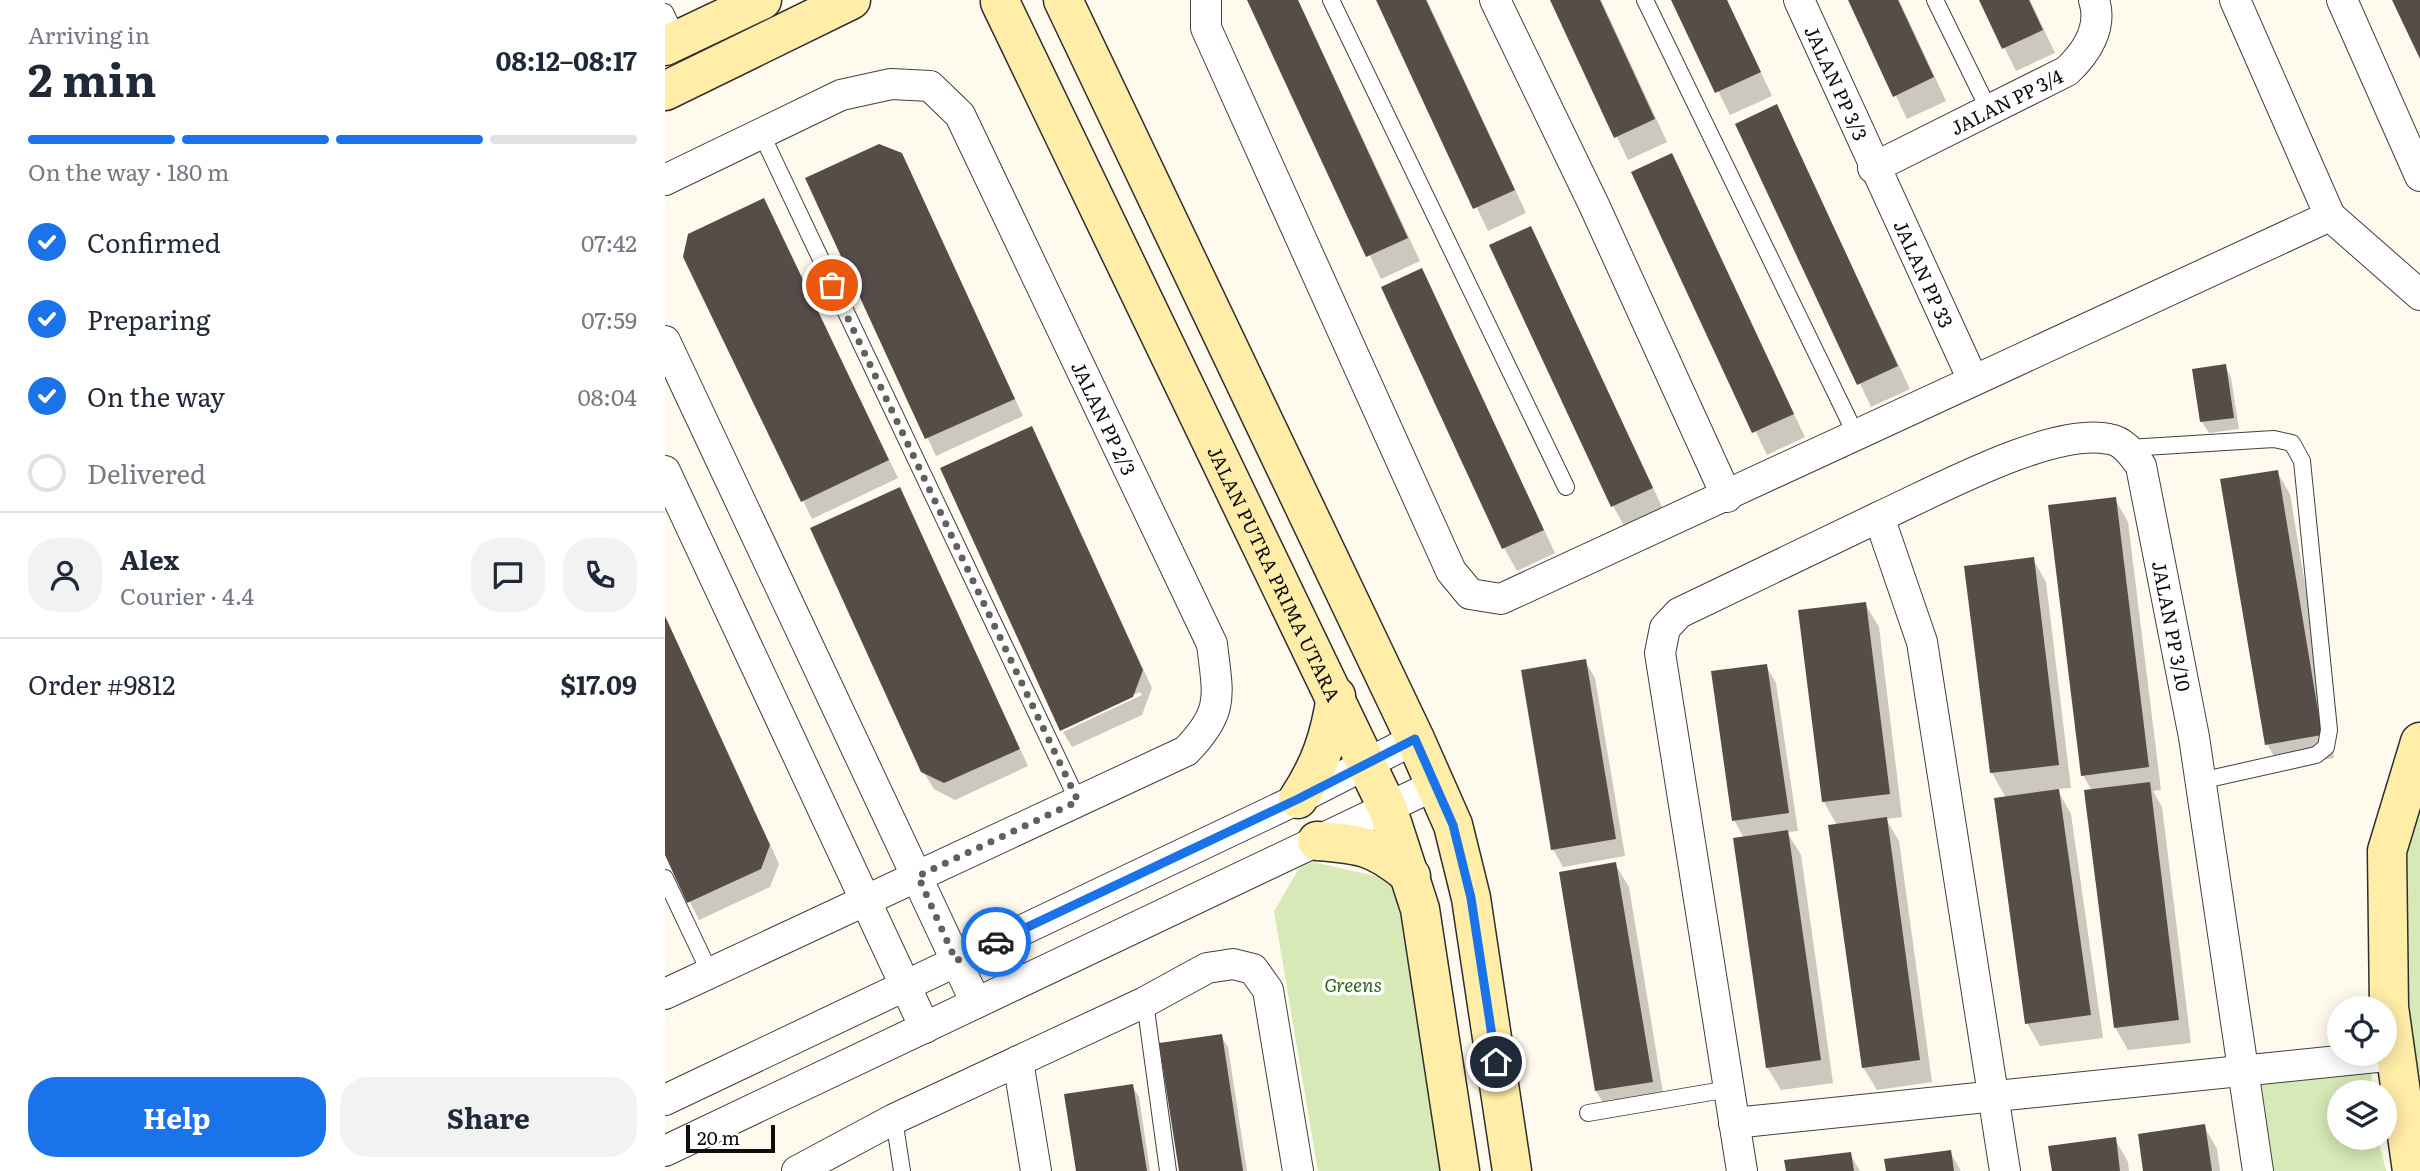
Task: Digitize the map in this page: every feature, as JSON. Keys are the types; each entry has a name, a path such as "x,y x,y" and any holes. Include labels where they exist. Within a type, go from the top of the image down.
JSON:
{"main road":[{"path":"669,32 762,0"},
{"path":"665,91 851,0"},
{"path":"1063,0 1415,739 1453,825 1471,898 1512,1171"},
{"name":"JALAN PUTRA PRIMA UTARA","path":"1000,1 1387,807 1420,909 1460,1171"},
{"path":"1298,799 1322,758 1331,734 1336,696"},
{"path":"2389,996 2387,851 2420,742"},
{"path":"1317,841 1354,844 1384,854 1411,876"},
{"path":"2397,1062 2412,1171"}],"street":[{"path":"1206,0 1206,28 1451,571 1470,594 1501,600 2330,216"},
{"path":"1495,0 1594,205 1727,497"},
{"name":"JALAN PP 3/3","path":"1799,0 1873,168"},
{"name":"JALAN PP 3/4","path":"1873,168 1990,112 2067,71 2087,53 2095,27 2094,0"},
{"path":"2235,0 2330,216 2420,295"},
{"path":"2342,0 2420,176"},
{"name":"JALAN PP 2/3","path":"665,180 841,95 891,84 930,86 960,116 1212,644 1219,698 1207,729 1185,751 665,995"},
{"name":"JALAN PP 33","path":"1873,168 1973,380"},
{"path":"665,341 976,1003"},
{"path":"1742,1171 1660,653 1665,628 1679,613 1878,517 2051,442 2110,439 2128,448"},
{"name":"JALAN PP 3/10","path":"2128,448 2141,466 2194,737 2258,1171"},
{"path":"665,471 925,1028"},
{"path":"1878,517 1922,642 2005,1171"},
{"path":"665,1100 1298,799 1415,739"},
{"path":"665,1152 1435,785"},
{"path":"797,1171 894,1119 1145,1002 1207,968 1233,964 1253,969 1268,990 1298,1171"},
{"path":"1018,1061 1036,1171"},
{"path":"1734,1123 2327,1063"}],"lane":[{"path":"1331,0 1566,487"},
{"path":"1645,0 1856,435"},
{"path":"1935,0 1990,112"},
{"path":"761,134 1078,801"},
{"path":"2128,448 2274,439 2292,443 2302,461 2329,730 2326,747 2316,755 2200,781"},
{"path":"665,878 711,973"},
{"path":"1145,1002 1168,1171"},
{"path":"1588,1113 1729,1089"},
{"path":"894,1119 902,1171"}],"green space":[{"path":"2420,788 2420,1124 2402,1001 2402,840"},
{"name":"Greens","path":"1304,860 1393,880 1415,961 1446,1171 1318,1171 1274,911"},
{"path":"2371,1070 2372,1080 2327,1080 2327,1150 2381,1150 2386,1171 2269,1171 2253,1080"}],"building":[{"path":"1247,0 1298,0 1408,238 1366,257"},
{"path":"1376,0 1426,0 1515,190 1473,209"},
{"path":"1550,0 1600,0 1655,119 1614,138"},
{"path":"1671,0 1727,0 1761,72 1715,93"},
{"path":"1848,0 1898,0 1934,77 1893,97"},
{"path":"1979,0 2029,0 2043,30 2002,49"},
{"path":"2392,0 2420,0 2420,59"},
{"path":"1777,104 1898,366 1857,385 1735,124"},
{"path":"879,144 902,153 1015,399 925,439 805,178"},
{"path":"1672,153 1794,414 1752,433 1631,172"},
{"path":"764,198 889,460 801,502 683,257 688,234"},
{"path":"1531,226 1653,488 1611,507 1489,245"},
{"path":"1422,268 1544,530 1502,549 1381,287"},
{"path":"2226,364 2234,418 2200,422 2192,369"},
{"path":"1032,426 1143,670 1133,697 1060,731 940,468"},
{"path":"2278,470 2322,735 2265,745 2220,479"},
{"path":"900,487 1020,749 944,783 921,772 810,528"},
{"path":"2116,497 2149,767 2081,776 2048,505"},
{"path":"2034,557 2059,765 1990,773 1964,566"},
{"path":"1866,602 1890,794 1822,802 1798,610"},
{"path":"665,616 770,845 761,869 687,903 665,855"},
{"path":"1586,659 1616,839 1551,850 1521,670"},
{"path":"1767,664 1789,813 1732,821 1711,671"},
{"path":"2150,782 2179,1020 2114,1028 2084,790"},
{"path":"2059,789 2091,1015 2025,1024 1994,798"},
{"path":"1887,817 1920,1060 1862,1068 1828,825"},
{"path":"1788,830 1821,1060 1766,1068 1733,838"},
{"path":"1616,862 1653,1082 1595,1091 1559,872"},
{"path":"1222,1034 1243,1171 1179,1171 1159,1043"},
{"path":"1133,1084 1147,1171 1076,1171 1064,1094"},
{"path":"2205,1124 2212,1171 2143,1171 2138,1134"},
{"path":"2116,1137 2120,1171 2052,1171 2048,1146"},
{"path":"1951,1150 1954,1171 1886,1171 1884,1159"},
{"path":"1851,1152 1854,1171 1786,1171 1784,1160"}],"way so far":[{"path":"832,285 1078,801 918,876 956,961 996,942"}],"route":[{"path":"996,942 1298,799 1415,739 1453,825 1471,898 1496,1062"}]}
